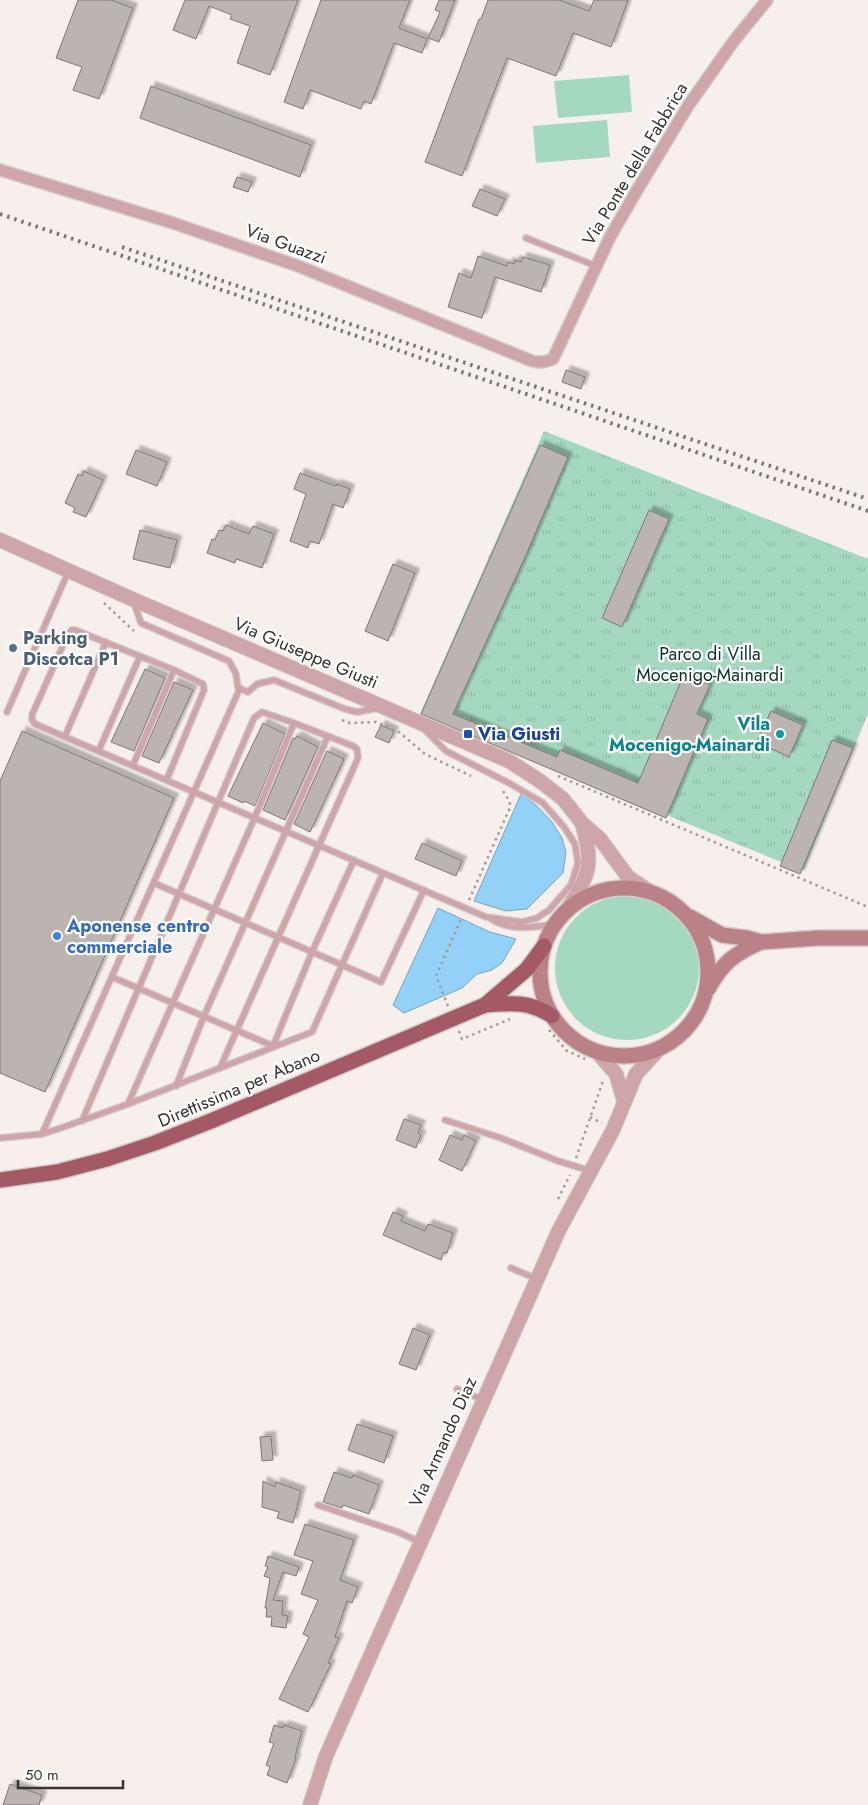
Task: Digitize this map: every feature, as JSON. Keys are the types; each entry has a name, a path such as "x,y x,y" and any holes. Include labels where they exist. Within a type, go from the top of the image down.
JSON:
{"highway":[{"name":"Direttissima per Abano","path":"485,1005 527,970 544,946"},
{"name":"Direttissima per Abano","path":"0,1180 57,1172 107,1159 155,1143 485,1005 512,1002 530,1005 549,1021"}],"main road":[{"path":"761,942 729,959 716,974 695,1017 680,1035 659,1049 639,1055 592,1056 549,1021 540,970 544,946 554,924 568,908 593,893 621,887 649,891 669,900 686,914 722,935 761,942 818,938 868,938"},
{"path":"686,914 701,938 708,966 705,995"}],"street":[{"name":"Via Ponte della Fabbrica","path":"554,358 610,237 688,106 733,42 767,0"},
{"name":"Via Guazzi","path":"0,170 173,223 298,266 532,361 539,363 554,358"},
{"name":"Via Giuseppe Giusti","path":"0,540 132,599 509,761 563,799 582,823 600,839 628,877 649,891"},
{"name":"Via Giuseppe Giusti","path":"568,908 583,886 590,864 582,823"},
{"name":"Via Armando Diaz","path":"310,1805 326,1756 559,1230 614,1128 636,1074 659,1049"},
{"path":"592,1056 616,1074 624,1101"}],"lane":[{"path":"526,238 596,266"},
{"path":"7,712 69,570"},
{"path":"132,599 142,623 229,661 236,674 238,688 248,692 258,684 274,680 357,712 384,706"},
{"path":"167,779 204,690 203,684 106,642 75,630 70,631 32,715 32,720 35,724 100,750 383,873 486,916 501,925 520,929 554,924"},
{"path":"65,736 106,642"},
{"path":"100,750 140,656"},
{"path":"133,765 174,670"},
{"path":"42,1134 240,688"},
{"path":"82,1120 254,718 257,714 265,713 328,736 357,749 358,758 220,1068"},
{"path":"413,719 446,751 509,783 543,803 564,827 575,844 578,862 571,884 549,910 537,918 522,922 486,916"},
{"path":"128,1104 255,817 294,723"},
{"path":"176,1086 204,1016 328,736"},
{"path":"273,1046 312,952 354,860"},
{"path":"0,1138 42,1134 176,1086 312,1032 383,873"},
{"path":"154,883 381,982 424,890"},
{"path":"112,977 273,1046"},
{"path":"445,1120 591,1171"},
{"path":"511,1268 537,1278"},
{"path":"457,1389 483,1400"},
{"path":"318,1505 398,1532 420,1542"}],"path":[{"path":"556,775 868,908"},
{"path":"468,903 506,819 510,802"},
{"path":"444,996 436,976 460,923"},
{"path":"462,1039 516,1016"},
{"path":"549,1021 567,1051 592,1056"},
{"path":"558,1201 574,1165 600,1094 604,1081 602,1076"}],"green space":[{"path":"629,75 632,112 558,118 554,81"},
{"path":"607,120 610,157 536,163 533,126"},
{"name":"Parco di Villa Mocenigo-Mainardi","path":"544,431 868,559 868,714 803,871 420,714"},
{"path":"627,896 655,901 678,917 694,940 699,968 694,996 678,1019 655,1035 627,1040 599,1035 576,1019 560,996 555,968 560,940 576,917 599,901"}],"water":[{"path":"521,794 537,806 552,822 562,838 566,852 563,873 527,909 506,911 474,901"},
{"path":"438,908 490,932 516,939 502,963 492,970 477,974 462,988 404,1013 393,1005"}],"building":[{"path":"78,0 111,0 133,8 99,99 73,90 82,67 56,58"},
{"path":"185,0 298,0 270,75 237,63 250,26 230,19 232,15 209,6 196,39 173,30"},
{"path":"321,0 410,0 399,28 427,39 422,53 394,43 371,104 364,101 361,109 310,90 303,109 284,102"},
{"path":"439,0 455,0 439,42 428,38 440,12 435,10"},
{"path":"488,0 559,0 589,11 594,0 628,0 611,47 573,33 556,76 507,58 462,176 425,162 479,19 481,19"},
{"path":"151,86 311,145 300,177 140,118"},
{"path":"237,177 252,182 248,192 233,187"},
{"path":"480,189 505,199 497,216 472,206"},
{"path":"478,256 507,266 508,262 514,264 515,260 521,262 523,257 550,265 541,292 495,277 482,318 448,307 459,273 471,278"},
{"path":"566,370 585,377 581,389 562,382"},
{"path":"540,445 568,457 526,555 453,714 557,757 560,750 638,783 684,674 710,685 697,714 708,719 666,818 421,714"},
{"path":"136,450 167,462 157,486 126,474"},
{"path":"84,471 103,480 86,517 73,512 75,508 65,503 78,474 82,476"},
{"path":"300,473 350,489 343,508 333,504 319,544 310,541 308,548 290,541 306,494 294,489"},
{"path":"649,510 669,519 622,627 602,618"},
{"path":"226,525 249,534 253,526 274,534 262,568 236,559 235,563 207,553 212,539 215,540 219,530 223,531"},
{"path":"140,530 177,540 170,568 133,559"},
{"path":"393,564 415,573 388,641 365,631"},
{"path":"145,669 165,678 134,751 111,742"},
{"path":"174,682 193,690 159,763 142,756"},
{"name":"Vila Mocenigo-Mainardi","path":"771,711 803,725 789,757 757,742"},
{"path":"263,723 285,734 255,806 228,796"},
{"path":"381,725 394,731 389,743 375,737"},
{"name":"Aponense centro commerciale","path":"22,731 174,798 45,1092 0,1073 0,781"},
{"path":"297,736 318,747 285,820 263,810 293,738 295,739"},
{"path":"832,740 853,748 800,874 780,866"},
{"path":"327,751 344,759 310,832 294,824"},
{"path":"422,843 462,861 456,876 415,859"},
{"path":"404,1119 421,1125 418,1133 421,1135 416,1148 396,1140"},
{"path":"450,1135 462,1140 464,1135 476,1141 462,1171 439,1160"},
{"path":"393,1212 403,1216 401,1221 425,1231 428,1224 453,1233 447,1253 444,1252 441,1260 383,1235"},
{"path":"413,1328 430,1335 416,1370 399,1364"},
{"path":"357,1424 393,1436 384,1463 348,1450"},
{"path":"271,1436 273,1460 262,1461 260,1437"},
{"path":"334,1472 352,1478 353,1475 379,1485 369,1514 343,1505 342,1508 323,1502"},
{"path":"263,1481 275,1487 276,1482 301,1491 293,1523 277,1518 279,1512 262,1507"},
{"path":"305,1524 354,1540 340,1580 358,1587 352,1603 347,1601 335,1637 339,1638 328,1663 331,1664 308,1712 279,1699 309,1637 303,1634 318,1600 301,1594 313,1561 294,1555"},
{"path":"268,1556 299,1567 296,1576 283,1572 273,1600 283,1601 282,1615 288,1616 286,1628 271,1626 272,1617 266,1617 267,1608 265,1608 270,1578 264,1576 268,1567 265,1566"},
{"path":"274,1725 283,1728 284,1725 302,1731 296,1758 287,1783 267,1775 270,1767 266,1765 274,1743 269,1742"},
{"path":"10,1784 42,1795 39,1805 3,1805"}],"railway":[{"path":"0,214 868,511"},
{"path":"122,247 868,499"}],"place":[{"name":"Parking Discotca P1","path":"13,648"},
{"name":"Via Giusti","path":"468,734"},
{"name":"Vila Mocenigo-Mainardi","path":"780,734"},
{"name":"Aponense centro commerciale","path":"57,936"}]}
